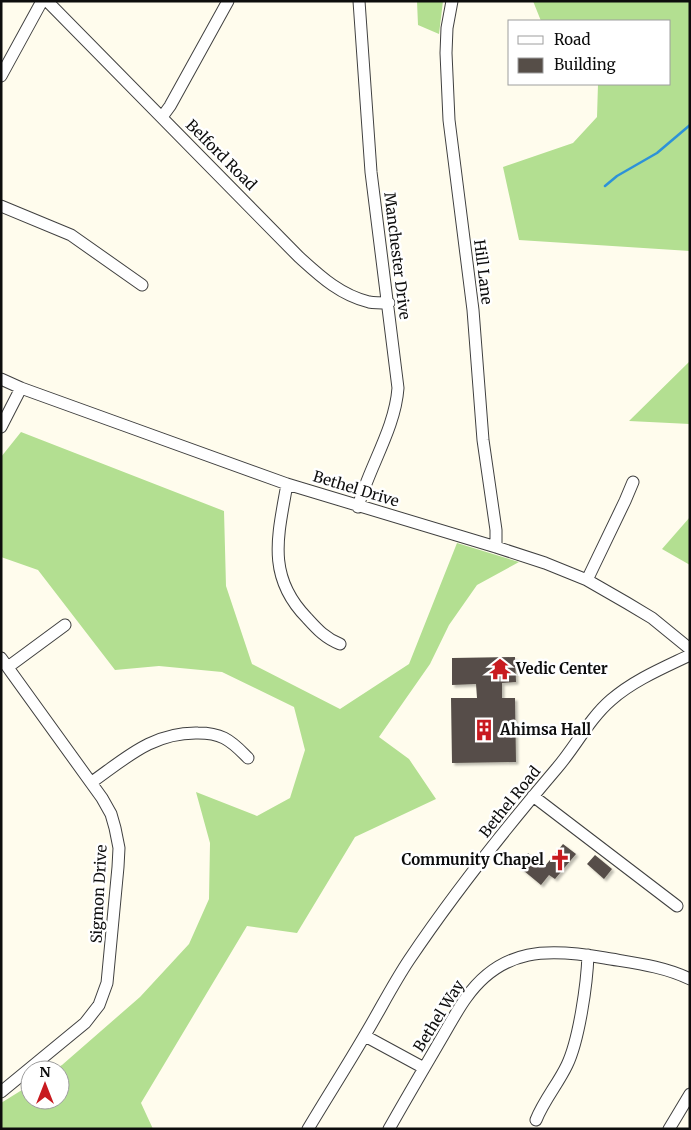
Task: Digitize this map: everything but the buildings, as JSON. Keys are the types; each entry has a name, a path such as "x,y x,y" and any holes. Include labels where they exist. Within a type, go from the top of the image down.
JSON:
{"street":[{"path":"1,76 42,1"},
{"name":"Belford Road","path":"47,1 299,257 325,281 369,302 389,303"},
{"path":"162,117 170,106 228,1"},
{"name":"Manchester Drive","path":"358,507 363,488 393,415 397,399 398,379 371,172 359,1"},
{"name":"Hill Lane","path":"452,1 447,28 446,53 449,120 472,310 483,440 496,530 496,547"},
{"path":"1,206 71,236 89,246 142,285"},
{"name":"Bethel Drive","path":"1,379 21,388 287,484 545,563 587,580 652,618 690,648"},
{"path":"1,427 21,388"},
{"path":"587,580 633,482"},
{"path":"287,484 278,544 279,564 284,586 288,596 297,608 321,633 330,640 340,644"},
{"path":"5,663 65,625"},
{"name":"Bethel Road","path":"308,1129 403,970 428,932 456,893 598,714 610,701 644,677 690,655"},
{"name":"Sigmon Drive","path":"1,1092 84,1023 99,1005 107,983 118,877 116,828 111,814 92,782 5,663"},
{"path":"92,782 145,745 178,733 214,734 234,744 248,758"},
{"path":"533,796 678,906"},
{"name":"Bethel Way","path":"389,1129 466,998 492,970 513,959 536,953 561,951 659,968 690,979"},
{"path":"536,1120 572,1054 588,974 588,955"},
{"path":"365,1036 424,1068"},
{"path":"670,1129 690,1094"}],"green space":[{"path":"417,1 443,1 439,34 418,25"},
{"path":"533,1 690,1 690,251 519,240 503,167 573,143 597,117 598,85 671,85 671,20 541,20"},
{"path":"690,361 690,424 629,421"},
{"path":"21,432 224,511 226,586 252,664 340,709 409,664 457,543 519,562 477,585 449,625 430,664 379,737 409,759 436,799 355,837 297,933 247,926 141,1103 153,1129 1,1129 1,1103 20,1091 20,1110 70,1110 70,1060 68,1060 140,997 189,944 209,899 210,843 196,792 257,816 290,798 305,750 294,707 222,672 159,666 115,670 38,570 1,557 1,457"},
{"path":"690,517 690,565 662,549"}],"waterway":[{"path":"605,186 617,176 657,153 690,125"}],"place":[{"name":"Vedic Center","path":"500,669"},
{"name":"Ahimsa Hall","path":"484,730"},
{"name":"Community Chapel","path":"560,860"}]}
